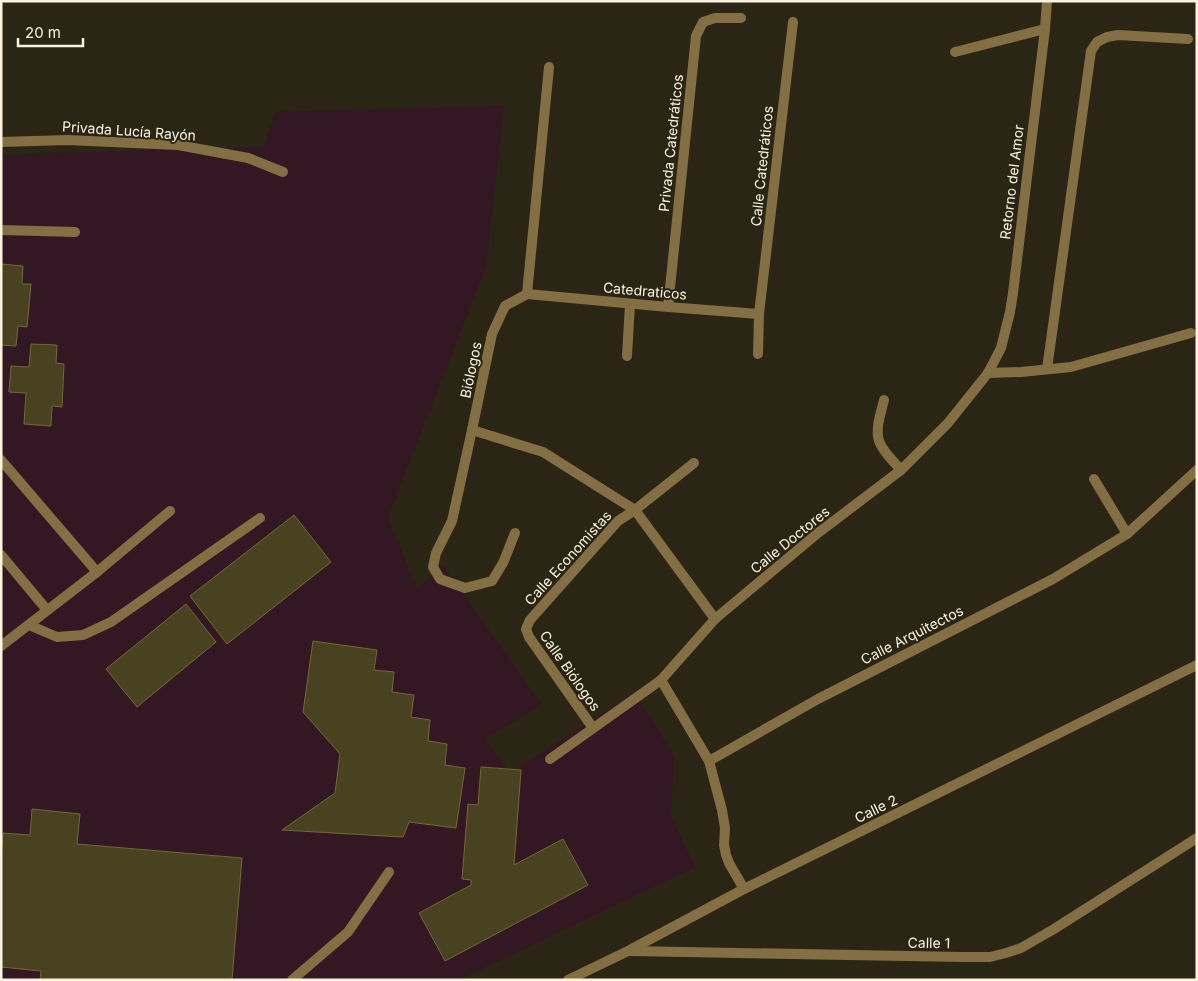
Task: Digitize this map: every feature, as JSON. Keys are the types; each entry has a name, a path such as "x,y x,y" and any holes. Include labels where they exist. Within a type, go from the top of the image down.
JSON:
{"street":[{"name":"Retorno del Amor","path":"994,363 1006,330 1013,294 1047,1"},
{"name":"Privada Catedráticos","path":"668,307 696,36 703,22 715,18 741,18"},
{"name":"Calle Catedráticos","path":"758,354 760,314 793,22"},
{"path":"955,52 1045,29"},
{"path":"1047,369 1091,51 1097,42 1107,37 1118,35 1188,39"},
{"path":"527,294 549,67"},
{"name":"Privada Lucía Rayón","path":"1,142 67,140 178,145 248,158 283,172"},
{"path":"1,230 75,232"},
{"name":"Catedraticos","path":"527,294 760,314"},
{"name":"Biólogos","path":"515,533 503,563 492,581 466,588 440,578 433,567 436,553 452,521 492,334 505,306 527,294"},
{"path":"627,356 630,304"},
{"path":"988,373 1071,367 1191,333"},
{"name":"Calle Doctores","path":"550,759 661,680 715,619 818,534 901,470 948,423 994,363"},
{"path":"884,400 878,426 879,440 883,449 901,470"},
{"path":"472,430 543,452 635,510 715,619"},
{"path":"1,460 97,572"},
{"name":"Calle Economistas","path":"526,629 530,620 618,521 635,510 694,463"},
{"name":"Calle Arquitectos","path":"709,761 818,698 1053,579 1127,534 1197,470"},
{"path":"1094,479 1127,534"},
{"path":"1,646 97,572 170,511"},
{"path":"29,624 57,637 83,635 111,622 260,518"},
{"path":"1,555 47,610"},
{"name":"Calle Biólogos","path":"526,629 529,637 592,728"},
{"name":"Calle 2","path":"568,980 744,889 1197,665"},
{"path":"661,680 709,761 722,810 726,854 744,889"},
{"name":"Calle 1","path":"628,950 990,957 1021,948 1046,934 1197,838"},
{"path":"292,980 348,932 389,872"}],"shaded area":[{"path":"504,106 486,267 388,517 417,589 443,566 542,705 485,738 510,773 635,693 674,756 671,816 695,867 459,980 1,980 1,155 264,147 275,112"}],"building":[{"path":"1,264 23,266 22,284 31,284 27,327 18,326 16,346 1,345"},
{"path":"31,344 57,345 56,363 64,364 62,407 52,406 51,426 24,424 26,393 9,392 11,366 29,367"},
{"path":"294,515 331,562 227,644 190,596"},
{"path":"186,604 216,642 137,707 106,669"},
{"path":"313,641 377,650 374,670 394,672 392,692 414,695 411,717 430,720 428,741 447,744 445,765 465,768 456,828 409,822 403,837 282,830 335,793 340,754 303,712"},
{"path":"481,767 521,770 514,865 563,839 588,885 445,961 419,913 471,885 471,880 462,879 468,804 478,805"},
{"path":"32,809 80,814 77,844 242,858 232,980 40,980 41,971 1,967 1,858 3,833 30,835"}]}
